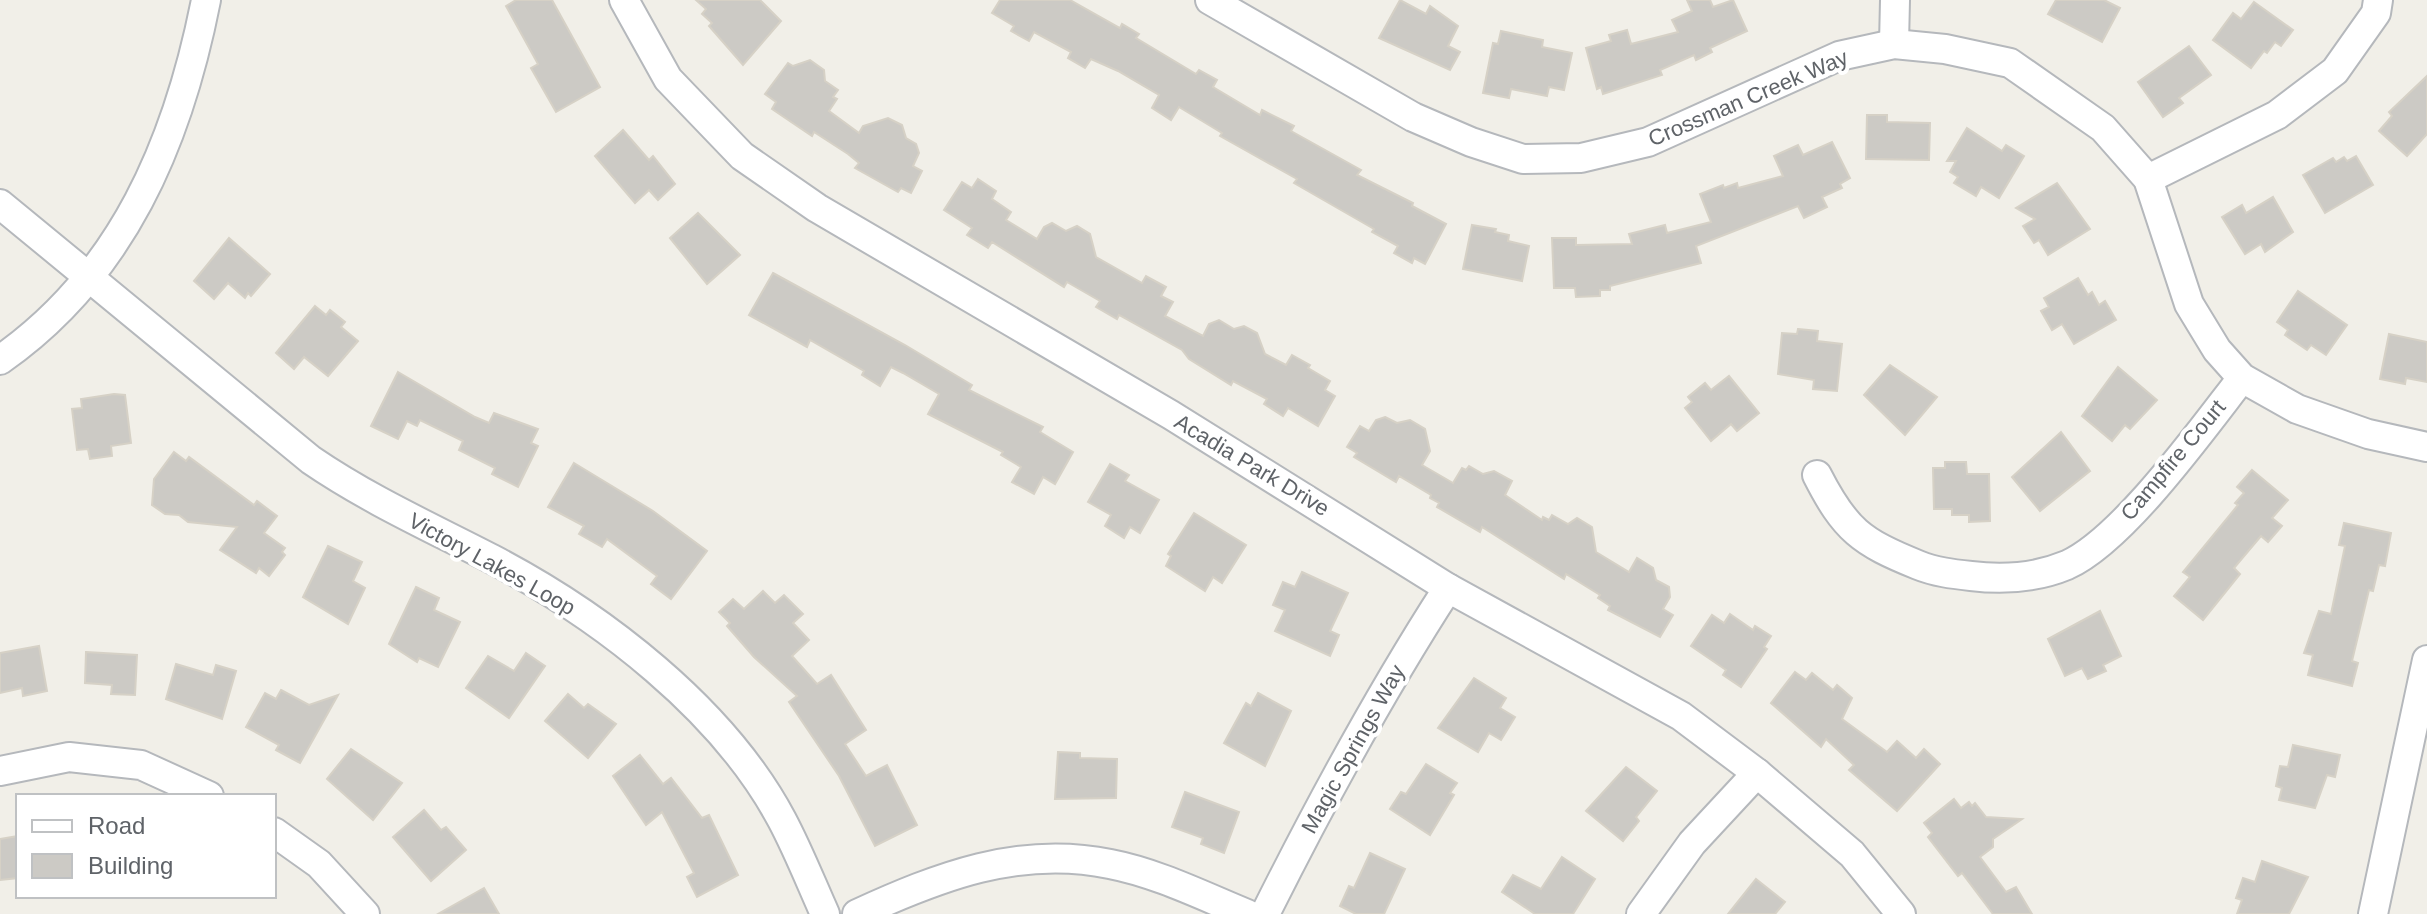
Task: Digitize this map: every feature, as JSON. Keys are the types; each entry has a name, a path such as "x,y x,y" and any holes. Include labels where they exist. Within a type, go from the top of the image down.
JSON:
{"street":[{"path":"0,360 53,316 91,277 142,200 185,97 206,0"},
{"name":"Acadia Park Drive","path":"624,0 668,79 742,156 817,208 1222,446 1448,588 1681,716 1757,773 1852,854 1901,914"},
{"name":"Crossman Creek Way","path":"1210,0 1413,117 1471,142 1523,159 1581,158 1648,142 1839,56 1894,44 1945,49 2010,63 2103,128 2148,179 2189,304 2217,350 2242,378 2297,409 2368,434 2427,447"},
{"path":"1894,44 1895,0"},
{"path":"2148,179 2277,115 2335,71 2376,13 2378,0"},
{"name":"Victory Lakes Loop","path":"0,204 311,460 350,487 494,560 591,619 664,676 733,748 781,818 825,914"},
{"name":"Campfire Court","path":"1817,475 1838,516 1875,548 1932,571 2008,580 2068,564 2101,540 2165,476 2242,378"},
{"name":"Magic Springs Way","path":"1265,914 1328,788 1403,658 1448,588"},
{"path":"2373,914 2427,660"},
{"path":"0,771 69,757 141,765 205,794"},
{"path":"1641,914 1692,843 1757,773"},
{"path":"276,833 319,864 365,914"},
{"path":"857,914 914,889 988,864 1052,857 1111,864 1247,914"}],"building":[{"path":"516,0 552,0 600,87 556,112 531,68 538,64 506,6"},
{"path":"696,0 760,0 781,21 743,65 709,26 712,23 702,14 706,9"},
{"path":"1000,0 1070,0 1120,28 1122,24 1139,34 1136,38 1196,74 1199,70 1217,80 1213,87 1260,115 1262,110 1294,126 1291,131 1361,170 1357,175 1413,203 1412,206 1446,224 1425,264 1414,258 1412,263 1394,253 1398,246 1372,232 1374,229 1294,183 1297,179 1220,136 1222,133 1179,107 1171,120 1152,108 1159,95 1118,71 1091,59 1085,68 1068,58 1071,52 1034,32 1029,41 1011,31 1014,26 992,13"},
{"path":"1400,0 1426,14 1430,6 1458,26 1448,46 1460,52 1450,70 1379,38"},
{"path":"1687,0 1710,0 1713,7 1733,0 1747,31 1710,48 1712,52 1696,60 1694,55 1660,70 1662,75 1603,94 1601,87 1597,89 1586,48 1611,41 1609,35 1627,30 1631,44 1678,32 1672,20 1692,11"},
{"path":"2056,0 2104,0 2120,8 2102,42 2048,14"},
{"path":"2254,2 2293,30 2281,46 2275,42 2267,53 2264,51 2251,68 2213,40 2233,13 2241,19"},
{"path":"1501,31 1543,40 1542,47 1572,53 1564,90 1549,87 1547,96 1511,89 1509,98 1483,93 1493,43 1498,44"},
{"path":"2189,46 2211,75 2179,98 2183,103 2163,117 2138,82"},
{"path":"810,60 824,70 825,81 838,90 833,97 837,99 829,111 859,133 863,126 888,118 902,125 906,138 916,144 919,153 913,166 922,171 911,193 901,188 898,192 855,168 859,163 848,154 814,132 812,136 772,109 776,102 765,94 788,63 793,66"},
{"path":"2427,76 2427,134 2407,156 2379,131 2392,116 2389,112"},
{"path":"1867,115 1887,115 1887,122 1930,123 1929,160 1866,159"},
{"path":"1967,128 2002,151 2006,145 2024,156 1999,198 1981,187 1976,196 1954,183 1958,177 1950,172 1956,161 1947,161"},
{"path":"623,130 649,160 653,156 675,184 658,200 649,190 635,203 595,156"},
{"path":"1832,142 1850,178 1840,184 1842,188 1822,197 1827,207 1804,218 1798,206 1696,246 1701,263 1610,286 1610,290 1600,290 1600,296 1576,297 1575,288 1554,288 1552,238 1576,238 1576,245 1632,244 1629,234 1665,225 1667,233 1711,222 1700,194 1723,185 1724,188 1737,183 1738,188 1783,176 1774,156 1798,145 1803,155"},
{"path":"2356,156 2373,185 2325,213 2303,175 2333,158 2336,162 2344,157 2347,161"},
{"path":"978,179 996,191 992,199 1011,212 1006,220 1037,239 1044,227 1052,223 1066,231 1077,226 1090,234 1096,257 1142,283 1146,276 1166,287 1161,296 1173,302 1165,316 1203,336 1209,324 1219,320 1234,329 1244,326 1257,333 1265,354 1286,365 1292,355 1310,365 1308,368 1330,381 1325,390 1335,396 1318,426 1288,408 1283,416 1264,404 1267,399 1233,381 1231,385 1189,359 1182,350 1119,315 1117,319 1096,307 1100,301 1067,282 1064,287 992,242 988,248 967,235 972,228 944,210 962,182 972,188"},
{"path":"2057,183 2090,229 2048,255 2039,240 2034,243 2023,226 2035,219 2016,208"},
{"path":"2273,197 2293,232 2265,252 2261,244 2245,254 2222,217 2242,205 2246,213"},
{"path":"698,213 740,255 707,284 670,238"},
{"path":"1472,225 1496,229 1495,232 1509,235 1508,241 1529,246 1522,281 1463,269"},
{"path":"229,238 270,274 251,296 248,293 245,298 228,283 214,299 194,281"},
{"path":"773,273 905,345 972,385 969,390 1043,427 1040,432 1073,452 1055,484 1043,477 1034,494 1012,482 1021,467 1001,455 1003,452 928,414 939,394 903,373 891,367 880,386 862,375 864,371 810,340 807,347 749,315"},
{"path":"2078,278 2088,295 2092,292 2099,305 2105,301 2116,320 2074,344 2062,324 2052,330 2041,311 2049,307 2044,298"},
{"path":"2298,291 2347,325 2326,355 2311,345 2307,350 2285,335 2288,330 2277,322"},
{"path":"315,306 326,315 330,310 345,322 341,327 358,341 328,376 304,357 294,369 276,353"},
{"path":"1798,329 1818,331 1817,341 1842,344 1837,391 1813,389 1814,380 1778,374 1782,333 1797,334"},
{"path":"2389,334 2427,342 2427,382 2406,378 2405,384 2380,379"},
{"path":"1890,365 1937,397 1905,435 1864,395"},
{"path":"2118,367 2157,400 2130,429 2125,425 2112,441 2082,416"},
{"path":"398,372 489,423 494,413 538,429 531,443 538,446 518,487 492,474 495,468 459,450 463,441 420,420 417,426 407,421 398,439 371,426"},
{"path":"1729,376 1759,413 1737,431 1731,424 1711,441 1685,408 1692,402 1688,397 1705,383 1711,390"},
{"path":"125,395 131,443 111,446 112,456 90,459 88,449 77,450 72,409 82,408 81,399"},
{"path":"1385,417 1397,423 1410,420 1425,429 1430,451 1422,465 1453,483 1462,468 1466,470 1469,466 1483,474 1494,471 1512,481 1505,495 1542,520 1543,517 1549,520 1552,515 1568,524 1577,518 1592,527 1596,552 1629,572 1637,558 1653,568 1656,580 1669,587 1670,597 1663,609 1673,615 1660,637 1608,610 1610,606 1598,598 1600,595 1566,574 1564,579 1482,527 1480,532 1437,507 1439,503 1430,498 1431,495 1399,476 1396,482 1354,457 1357,453 1347,447 1360,426 1369,431 1376,420"},
{"path":"2061,432 2090,471 2040,511 2012,477"},
{"path":"174,452 186,461 189,457 254,505 257,501 277,516 264,533 285,548 282,552 285,555 269,576 259,568 256,573 220,550 237,527 188,522 179,515 165,514 152,505 154,479"},
{"path":"1945,462 1966,462 1967,474 1989,474 1990,521 1969,522 1969,515 1952,515 1952,509 1934,509 1933,468 1945,468"},
{"path":"574,463 653,511 707,551 671,599 651,584 657,576 607,539 602,547 579,534 584,526 548,507"},
{"path":"1110,464 1129,475 1125,481 1159,500 1140,533 1130,527 1124,538 1105,526 1111,515 1088,502"},
{"path":"2252,470 2288,500 2272,518 2282,526 2268,542 2261,536 2234,568 2240,574 2203,620 2174,596 2190,577 2183,572 2238,505 2235,503 2244,493 2237,487"},
{"path":"1194,513 1246,545 1222,583 1213,577 1205,591 1166,566 1171,556 1168,554"},
{"path":"2344,523 2391,533 2385,566 2379,565 2373,591 2369,590 2352,661 2358,663 2352,686 2308,675 2313,655 2304,653 2319,611 2331,614 2345,546 2339,545"},
{"path":"328,546 362,562 353,581 365,588 348,624 303,597"},
{"path":"1302,572 1348,593 1330,631 1339,635 1330,656 1275,631 1285,610 1273,605 1283,582 1295,587"},
{"path":"416,587 439,598 434,610 460,622 438,667 419,658 417,662 389,644"},
{"path":"763,591 775,603 784,595 803,614 793,623 809,640 792,656 817,684 831,675 866,730 845,744 866,776 887,765 917,825 875,846 839,776 789,702 797,696 754,657 727,626 730,623 719,612 733,599 744,609"},
{"path":"2100,611 2121,656 2103,665 2106,671 2088,679 2082,668 2065,676 2048,639"},
{"path":"1730,614 1753,630 1755,626 1771,636 1764,647 1767,649 1741,687 1723,675 1726,670 1691,646 1712,615 1724,623"},
{"path":"39,646 47,691 23,696 22,688 0,693 0,653"},
{"path":"86,652 137,655 135,695 111,694 112,685 85,683"},
{"path":"526,653 545,666 509,718 466,688 488,656 514,671"},
{"path":"176,664 213,675 216,665 236,671 222,719 166,699"},
{"path":"1795,672 1806,680 1812,673 1833,690 1837,685 1852,698 1842,719 1887,752 1897,741 1916,758 1924,749 1940,764 1897,811 1849,770 1854,765 1826,739 1821,747 1771,703"},
{"path":"1474,678 1506,698 1500,708 1515,717 1501,740 1489,733 1478,752 1438,728"},
{"path":"281,690 309,705 338,695 300,763 276,750 279,745 246,727 265,693 276,699"},
{"path":"1258,693 1291,711 1265,766 1224,743 1246,703 1251,706"},
{"path":"568,694 584,708 588,704 616,724 588,758 545,721"},
{"path":"2293,745 2340,755 2335,777 2327,775 2315,808 2279,800 2282,788 2276,786 2280,766 2288,767"},
{"path":"351,749 402,783 373,820 327,779"},
{"path":"1058,752 1080,753 1080,758 1117,759 1116,798 1055,799"},
{"path":"640,755 663,784 671,778 702,818 709,815 738,875 697,897 687,877 694,873 662,812 646,825 613,776"},
{"path":"1426,764 1457,783 1450,793 1454,795 1430,835 1390,809 1401,792 1406,794"},
{"path":"1626,767 1657,791 1636,817 1639,821 1623,841 1586,811"},
{"path":"1185,792 1239,812 1224,853 1201,844 1203,838 1172,827"},
{"path":"1954,799 1961,808 1969,802 1972,806 1975,803 1986,817 2022,819 1993,839 1993,847 1980,857 2006,892 2016,887 2032,914 1993,914 1962,873 1958,876 1928,837 1932,833 1924,823"},
{"path":"424,810 441,830 446,827 466,850 431,881 393,837"},
{"path":"16,836 16,878 0,880 0,839"},
{"path":"1370,853 1405,869 1384,914 1356,914 1340,906 1349,886 1354,888"},
{"path":"1562,857 1595,879 1573,914 1535,914 1502,892 1513,875 1541,889"},
{"path":"2262,861 2308,877 2289,914 2237,914 2242,900 2236,898 2243,878 2255,882"},
{"path":"1756,879 1785,902 1775,914 1728,914"},
{"path":"484,888 499,914 438,914"}]}
